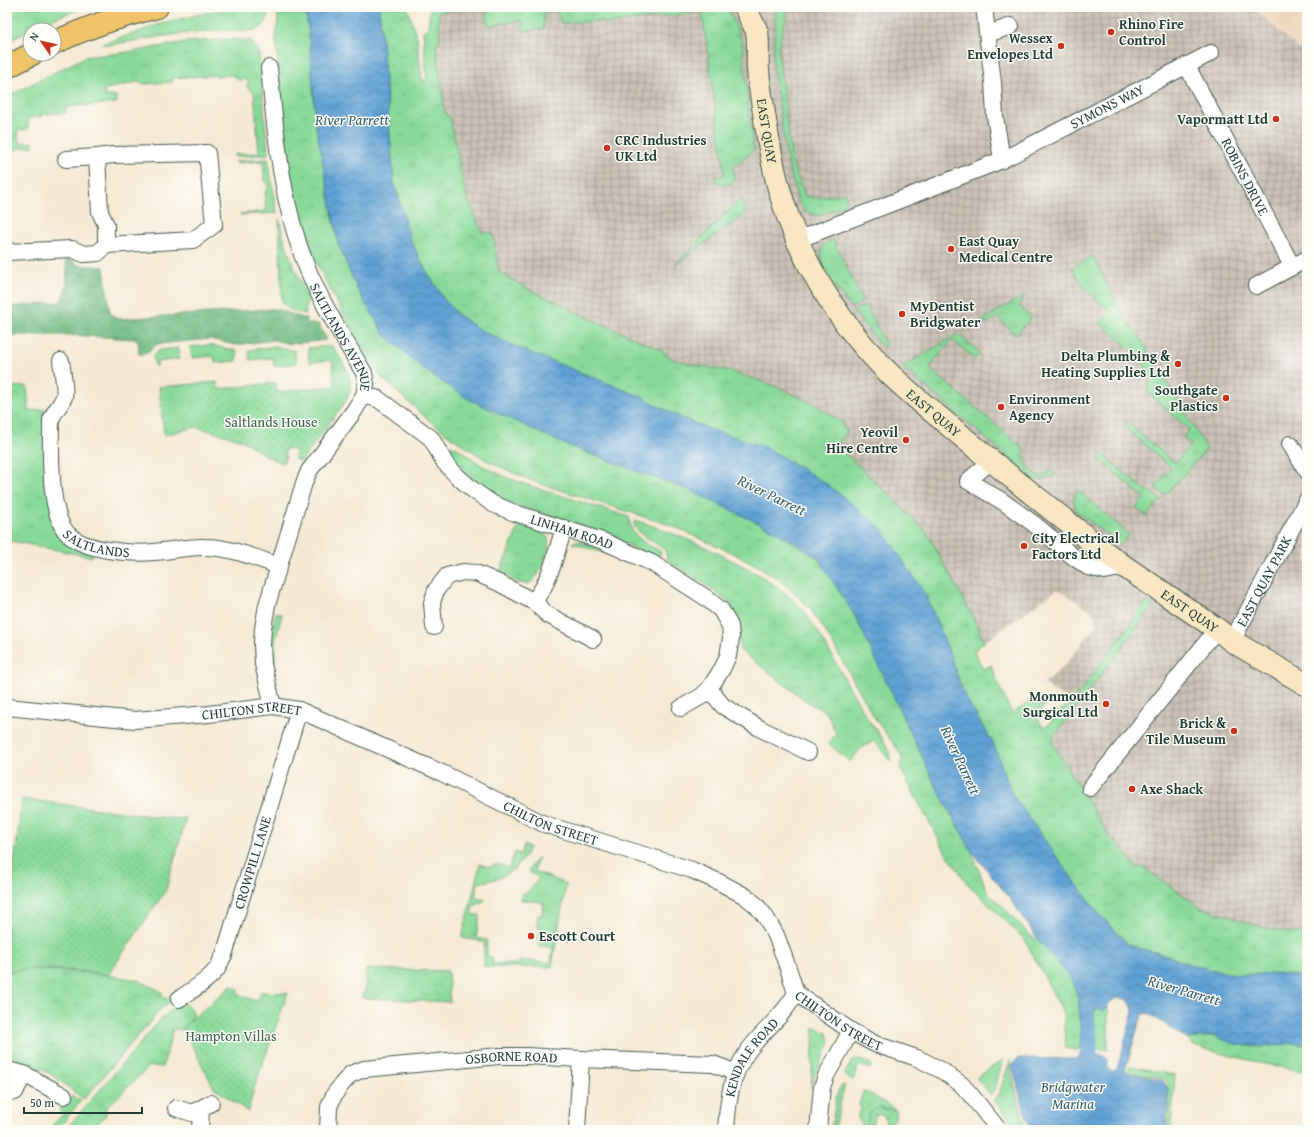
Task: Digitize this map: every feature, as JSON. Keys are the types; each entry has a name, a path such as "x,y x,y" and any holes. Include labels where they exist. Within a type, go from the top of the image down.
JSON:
{"main road":[{"path":"62,39 89,27 157,7"},
{"path":"7,67 22,59"}],"street":[{"name":"EAST QUAY","path":"746,7 747,15 757,32 758,70 767,132 776,178 783,203 797,240 816,278 840,315 863,346 902,385 991,461 1125,567 1224,635 1307,685"},
{"path":"757,32 760,7"},
{"path":"984,7 993,82 995,116 1002,160"},
{"path":"988,34 1011,26"},
{"name":"SYMONS WAY","path":"797,240 1002,160 1211,53"},
{"name":"ROBINS DRIVE","path":"1187,66 1292,266"},
{"name":"SALTLANDS AVENUE","path":"269,68 283,187 293,227 306,266 324,302 364,372 366,384 364,395 354,411 309,471 304,483 267,606 263,628 263,664 273,706"},
{"path":"7,252 72,249 84,254 98,253 106,245 193,240 214,225 207,153 113,155 66,159"},
{"path":"97,157 100,212 106,225 106,245"},
{"path":"1256,286 1307,259"},
{"name":"SALTLANDS","path":"61,361 64,396 60,405 54,411 51,420 52,477 56,507 60,521 66,532 83,544 107,550 154,552 205,546 222,549 279,566"},
{"name":"LINHAM ROAD","path":"364,395 378,399 431,438 445,463 457,476 473,490 493,504 515,513 603,541 652,564 705,597 721,610 730,626 731,638 728,656 722,669 709,689 702,696 680,708"},
{"path":"1290,444 1307,471"},
{"path":"991,461 968,481 984,489 1028,519 1088,567 1104,571 1125,567"},
{"name":"EAST QUAY PARK","path":"1090,788 1224,635 1307,500"},
{"path":"534,602 544,586 552,567 564,528"},
{"path":"434,628 432,603 436,590 447,576 463,572 476,573 499,583 534,602 548,615 593,639"},
{"path":"709,689 723,706 761,729 808,752"},
{"name":"CHILTON STREET","path":"7,707 135,720 273,706 299,710 442,773 544,824 692,870 721,883 744,896 756,905 765,916 776,935 796,993 851,1031 875,1044 917,1058 941,1070 961,1084 972,1095 999,1130"},
{"name":"CROWPILL LANE","path":"179,999 201,985 211,976 217,969 224,954 299,710"},
{"name":"KENDALE ROAD","path":"726,1130 728,1102 734,1073 744,1055 789,1006 796,993"},
{"path":"818,1130 822,1087 829,1070 851,1031"},
{"name":"OSBORNE ROAD","path":"328,1130 329,1107 334,1095 351,1074 364,1069 499,1056 527,1056 581,1060 713,1064 734,1073"},
{"path":"577,1130 581,1060"},
{"path":"7,1070 24,1074 64,1096"},
{"path":"15,1092 24,1074"},
{"path":"176,1108 192,1113 206,1106 200,1130"}],"shaded area":[{"path":"428,7 1252,7 1307,56 1307,935 1268,929 1200,907 1141,866 1138,869 1116,842 1112,841 1053,744 1053,738 1147,601 1072,703 1044,684 1067,663 1096,624 1093,612 1058,589 984,642 972,615 926,531 837,445 843,428 843,423 813,403 775,386 727,370 699,366 672,359 661,350 593,324 492,271 446,157 430,9"},
{"path":"1252,7 1307,7 1307,56"}],"green space":[{"path":"7,7 84,7 46,22 22,22 22,34 7,42"},
{"path":"238,7 267,7 265,24 257,30 184,33 110,45 102,44 158,25 209,12"},
{"path":"277,7 305,7 309,35 316,126 338,243 358,291 564,444 691,491 779,533 818,558 855,616 937,788 971,850 987,891 1029,934 1040,942 1069,976 1078,996 1081,1049 1077,1050 1066,1048 1064,1014 1025,940 968,884 946,853 900,768 902,758 898,750 876,720 826,632 811,610 797,595 780,580 760,567 670,525 538,483 486,460 451,437 425,417 380,376 361,346 323,276 303,232 294,197 280,91 276,38 278,19"},
{"path":"379,7 407,7 417,37 422,80 427,80 423,31 428,28 430,9 443,7 485,7 439,12 440,42 436,43 445,113 450,117 466,195 482,232 493,233 499,272 532,291 570,308 571,310 661,350 672,359 699,366 727,370 775,386 813,403 843,423 843,428 848,431 837,445 926,531 972,615 984,642 974,650 983,669 991,665 1012,713 1024,706 1032,698 1047,703 1036,715 1043,727 1049,724 1060,711 1072,703 1147,601 1153,606 1053,738 1053,744 1112,841 1116,841 1138,869 1141,866 1200,907 1268,929 1307,935 1307,977 1276,973 1239,975 1194,966 1162,954 1130,946 1100,915 1012,794 993,743 964,695 949,652 882,529 827,484 767,448 706,428 673,414 642,397 523,350 482,331 459,316 443,298 424,267 410,239 394,182"},
{"path":"485,7 728,7 742,41 754,150 733,167 735,182 723,185 718,183 714,177 725,175 702,12 604,24 603,21 561,23 557,11 544,13 544,29 522,31 522,20 488,26"},
{"path":"776,7 789,7 778,48 792,162 805,196 816,198 845,193 847,200 843,206 817,216 808,213 803,209 798,201 786,156 773,63"},
{"path":"230,39 252,41 259,53 268,154 235,157 235,154 259,153 254,93 246,86 249,82 243,78 240,81 232,75 173,78 172,82 146,84 136,82 105,89 104,96 116,96 117,103 66,107 66,113 41,114 41,117 29,118 28,129 18,130 19,143 33,142 33,147 18,148 11,155 7,153 7,98 18,91 85,57 136,51 186,42"},
{"path":"268,159 277,213 240,215 266,211 265,191 268,191 267,181 264,181 263,161 236,163 236,161"},
{"path":"742,197 745,214 675,265"},
{"path":"279,219 291,259 309,297 308,302 305,304 306,314 289,309 282,301"},
{"path":"833,239 863,301 851,308 831,280 823,264 821,256 823,246"},
{"path":"1093,256 1124,317 1138,335 1207,449 1165,495 1155,488 1171,467 1123,426 1126,422 1175,463 1191,444 1183,438 1189,429 1148,393 1151,377 1143,362 1101,323 1110,311 1085,289 1072,268"},
{"path":"66,259 71,259 78,265 104,267 110,313 118,319 272,309 306,318 307,324 318,324 327,340 290,344 274,340 236,345 210,339 157,344 145,354 139,354 138,342 135,339 71,335 7,335 7,307 61,302 67,284"},
{"path":"1025,295 1019,305 1031,318 1016,335 998,318 981,324 980,322"},
{"path":"866,305 886,345 882,347 853,311"},
{"path":"958,334 980,353 975,359 952,340 929,368 1024,449 1025,462 1039,477 1045,476 1050,470 1056,474 1045,479 1034,479 902,367"},
{"path":"7,335 12,387 27,386 29,411 45,409 44,417 52,514 92,552 92,557 7,540"},
{"path":"210,345 237,351 237,361 215,363 214,356 192,358 190,347"},
{"path":"275,346 295,351 296,363 274,366 273,358 250,360 249,350"},
{"name":"Saltlands House","path":"332,346 348,374 350,388 348,396 344,404 301,461 294,459 297,451 286,448 284,455 286,456 283,463 268,457 242,440 196,427 164,435 159,387 217,382 218,389 276,383 277,392 335,386 332,360 309,362 308,348"},
{"path":"178,348 179,359 157,362 157,366 155,366 153,356 160,350"},
{"path":"448,445 456,447 483,466 510,479 629,517 630,524 635,534 643,542 660,551 661,554 657,556 650,556 587,527 526,509 502,499 483,488 459,466 446,448"},
{"path":"1102,454 1144,489 1161,500 1146,516 1136,508 1144,498 1099,459"},
{"path":"1077,490 1129,534 1121,545 1078,513 1074,502 1074,496"},
{"path":"635,520 662,529 727,557 772,583 794,601 817,630 859,704 885,743 891,762 874,741 861,748 850,762 828,743 836,734 827,713 809,703 740,650 738,620 731,604 709,587 669,562 664,549 640,533 635,527"},
{"path":"519,526 541,532 546,535 549,545 545,560 537,575 529,583 525,584 500,572"},
{"path":"581,541 624,559 572,543"},
{"path":"276,612 282,614 275,642 275,663 272,658 271,646"},
{"path":"22,799 174,819 186,818 166,890 108,975 58,969 31,969 7,972 7,923"},
{"path":"524,845 529,847 527,852 522,861 514,869 501,877 478,883 475,898 484,898 484,901 472,907 473,915 480,915 476,938 487,940 487,956 492,957 492,964 517,964 521,960 551,963 553,947 538,946 540,927 537,926 538,915 542,915 543,902 521,900 522,893 526,894 539,878 528,871 538,858 534,871 566,884 552,967 484,967 484,942 462,938 480,864 489,867 499,864 509,868 515,852 521,854"},
{"path":"7,878 12,878 7,923"},
{"path":"30,969 94,973 138,980 162,992 162,997 167,999 172,994 175,997 161,1009 84,1099 41,1069 28,1063 7,1058 7,972"},
{"path":"366,969 448,971 450,1002 362,998 363,993 365,993"},
{"name":"Hampton Villas","path":"231,986 239,989 237,994 257,1001 261,992 288,993 254,1088 249,1112 214,1088 184,1030 184,1026"},
{"path":"181,1001 193,1011 193,1017 184,1026 184,1030 173,1029 163,1067 150,1066 106,1108 106,1115 90,1130 65,1130 163,1017"},
{"path":"1108,1006 1108,1050 1095,1049 1093,1029 1095,1009 1104,1011"},
{"path":"814,1027 827,1033 830,1041 811,1088"},
{"path":"1213,1036 1238,1045 1264,1047 1291,1043 1307,1044 1307,1072 1265,1064 1212,1051 1194,1046 1187,1039"},
{"path":"856,1059 872,1065 870,1069 859,1065 853,1080 848,1078 845,1074 851,1062"},
{"path":"1004,1059 996,1086 991,1095 977,1079 977,1077"},
{"path":"1010,1060 1010,1066 1024,1124 1029,1130 1018,1130 994,1100 999,1094"},
{"path":"1130,1066 1175,1075 1171,1130 1168,1130 1168,1082 1162,1078 1128,1072"},
{"path":"845,1085 835,1130 831,1130 836,1098 840,1087"},
{"path":"863,1091 896,1110 879,1107 867,1123 881,1130 863,1130 861,1122 857,1117 861,1108 859,1105"},
{"path":"72,1096 81,1101 57,1130 48,1130 63,1114 59,1111"},
{"path":"879,1107 896,1110 894,1120 885,1127 883,1126 886,1122 884,1116 878,1114 874,1116 873,1126 867,1123 870,1113"}],"water":[{"name":"River Parrett","path":"305,7 379,7 394,182 410,239 424,267 443,298 459,316 482,331 523,350 642,397 673,414 706,428 767,448 827,484 882,529 927,597 964,695 993,743 1012,794 1100,915 1130,946 1162,954 1194,966 1239,975 1276,973 1307,977 1307,1044 1291,1043 1264,1047 1238,1045 1213,1036 1187,1039 1150,1014 1145,1013 1142,1016 1137,1030 1125,1071 1128,1073 1162,1080 1165,1083 1168,1089 1166,1130 1033,1130 1027,1121 1012,1065 1018,1058 1076,1059 1080,1054 1100,1054 1108,1059 1109,1069 1114,1071 1117,1069 1133,1012 1131,1005 1126,999 1119,998 1111,1002 1104,1011 1095,1009 1093,1029 1095,1049 1081,1049 1078,996 1069,976 1040,942 1008,896 971,850 937,788 855,616 818,558 779,533 691,491 564,444 468,399 423,369 384,334 358,291 338,243 316,126 309,35"}],"waterway":[{"name":"Bridgwater Marina","path":"1088,1027 1090,1059 1098,1074"}],"place":[{"name":"Rhino Fire Control","path":"1111,32"},
{"name":"Wessex Envelopes Ltd","path":"1061,46"},
{"name":"Vapormatt Ltd","path":"1276,119"},
{"name":"CRC Industries UK Ltd","path":"607,148"},
{"name":"East Quay Medical Centre","path":"951,249"},
{"name":"MyDentist Bridgwater","path":"902,314"},
{"name":"Delta Plumbing & Heating Supplies Ltd","path":"1178,364"},
{"name":"Southgate Plastics","path":"1226,398"},
{"name":"Environment Agency","path":"1001,407"},
{"name":"Yeovil Hire Centre","path":"906,440"},
{"name":"City Electrical Factors Ltd","path":"1024,546"},
{"name":"Monmouth Surgical Ltd","path":"1106,704"},
{"name":"Brick & Tile Museum","path":"1234,731"},
{"name":"Axe Shack","path":"1132,789"},
{"name":"Escott Court","path":"531,936"}]}
